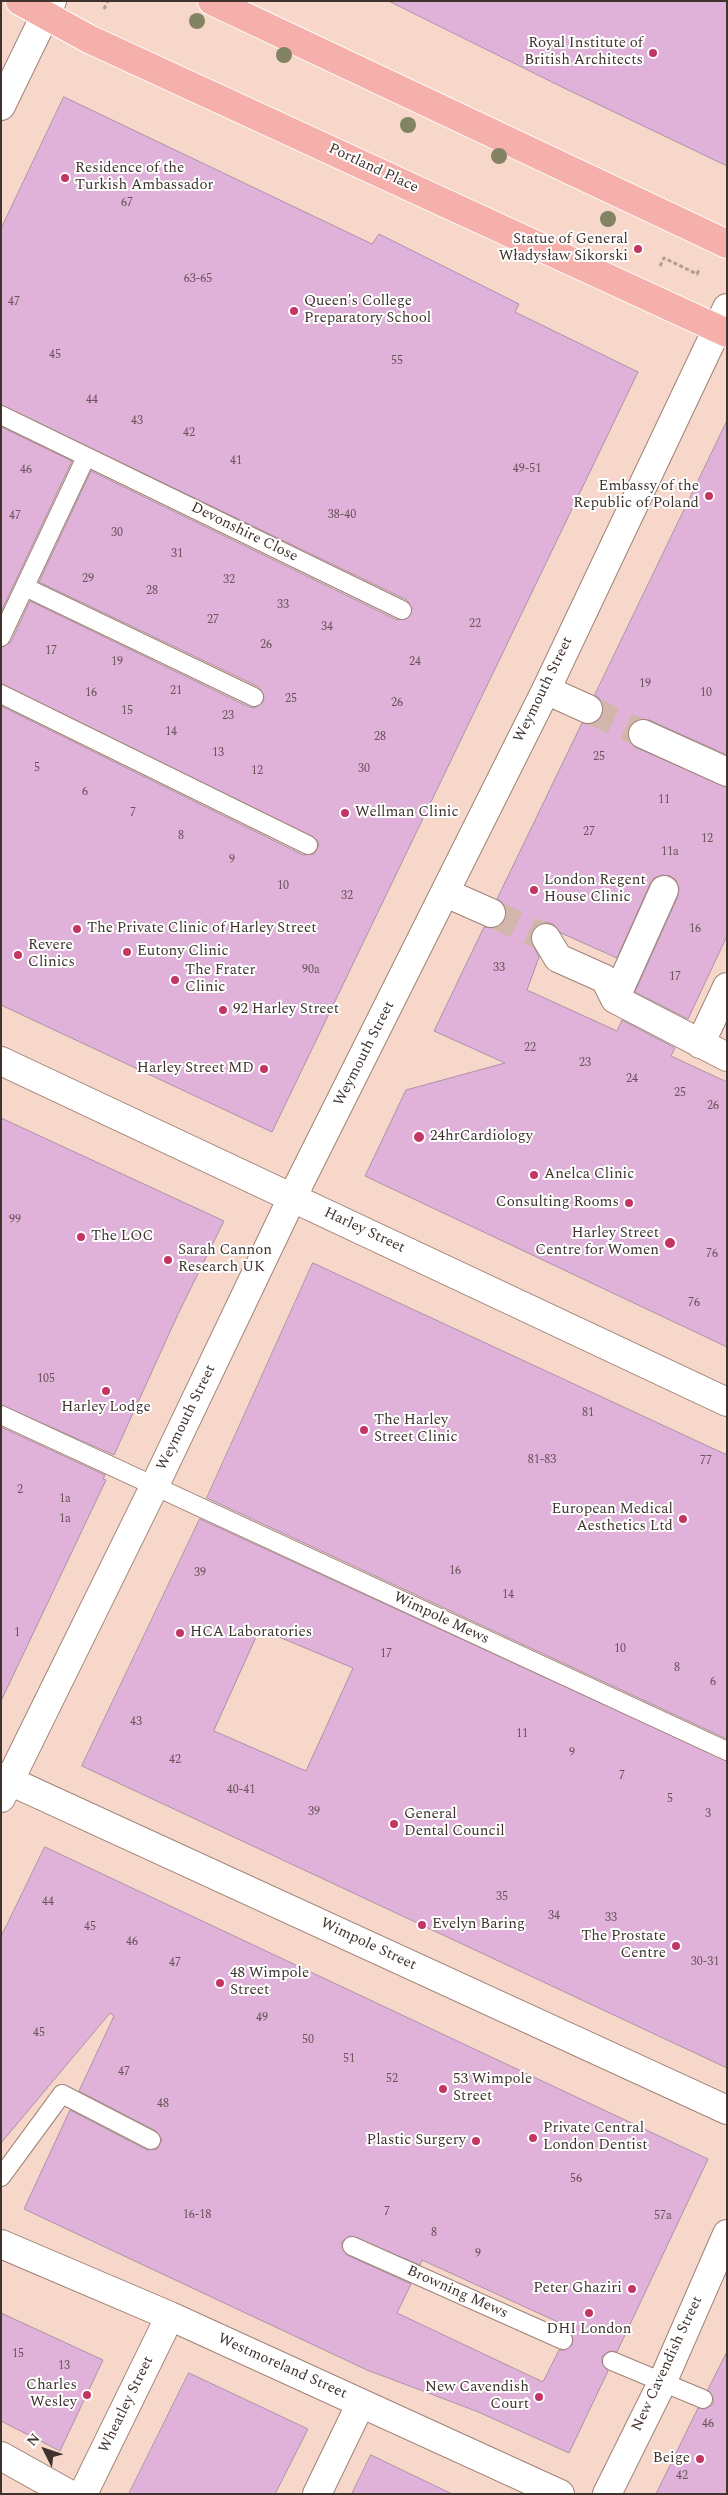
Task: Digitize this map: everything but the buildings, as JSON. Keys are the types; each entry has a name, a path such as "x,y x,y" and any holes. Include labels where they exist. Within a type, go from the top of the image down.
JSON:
{"main road":[{"name":"Portland Place","path":"20,1 49,8 89,39 723,323"},
{"path":"212,1 727,244"}],"street":[{"path":"1,106 49,8"},
{"name":"Weymouth Street","path":"4,1786 154,1486 292,1198 546,690 723,323"},
{"path":"546,690 588,709"},
{"path":"643,734 727,772"},
{"path":"615,999 664,890"},
{"path":"446,893 490,913"},
{"path":"546,938 558,958 605,979 615,999 727,1057"},
{"path":"700,1044 727,987"},
{"name":"Harley Street","path":"1,1061 727,1402"},
{"name":"Wimpole Street","path":"4,1786 727,2110"},
{"name":"New Cavendish Street","path":"607,2494 662,2383 727,2234"},
{"name":"Westmoreland Street","path":"1,2244 170,2316 560,2494"},
{"name":"Wheatley Street","path":"84,2494 170,2316"},
{"path":"316,2494 361,2403"},
{"path":"1,2456 68,2494"}],"lane":[{"name":"Devonshire Close","path":"1,415 402,610"},
{"path":"1,637 86,457"},
{"path":"25,587 254,697"},
{"path":"1,694 308,844"},
{"name":"Wimpole Mews","path":"1,1415 727,1751"},
{"path":"1,2176 62,2094 151,2140"},
{"name":"Browning Mews","path":"352,2246 563,2340"},
{"path":"612,2361 703,2399"}],"path":[{"path":"103,9 108,1"},
{"path":"658,270 664,258 697,274 700,266"}],"tunnel":[{"path":"588,709 643,734"},
{"path":"491,913 546,938"}],"place":[{"name":"Royal Institute of British Architects","path":"653,53"},
{"name":"Residence of the Turkish Ambassador","path":"65,178"},
{"name":"Statue of General Władysław Sikorski","path":"638,249"},
{"name":"Queen's College Preparatory School","path":"294,311"},
{"name":"Embassy of the Republic of Poland","path":"709,496"},
{"name":"Wellman Clinic","path":"345,813"},
{"name":"London Regent House Clinic","path":"534,890"},
{"name":"The Private Clinic of Harley Street","path":"77,929"},
{"name":"Eutony Clinic","path":"127,952"},
{"name":"Revere Clinics","path":"18,955"},
{"name":"The Frater Clinic","path":"175,980"},
{"name":"92 Harley Street","path":"223,1010"},
{"name":"Harley Street MD","path":"264,1069"},
{"name":"24hrCardiology","path":"419,1137"},
{"name":"Anelca Clinic","path":"534,1175"},
{"name":"Consulting Rooms","path":"629,1203"},
{"name":"The LOC","path":"81,1237"},
{"name":"Harley Street Centre for Women","path":"670,1243"},
{"name":"Sarah Cannon Research UK","path":"168,1260"},
{"name":"Harley Lodge","path":"106,1391"},
{"name":"The Harley Street Clinic","path":"364,1430"},
{"name":"European Medical Aesthetics Ltd","path":"683,1519"},
{"name":"HCA Laboratories","path":"180,1633"},
{"name":"General Dental Council","path":"394,1824"},
{"name":"Evelyn Baring","path":"422,1925"},
{"name":"The Prostate Centre","path":"676,1946"},
{"name":"48 Wimpole Street","path":"220,1983"},
{"name":"53 Wimpole Street","path":"443,2089"},
{"name":"Private Central London Dentist","path":"533,2138"},
{"name":"Plastic Surgery","path":"476,2141"},
{"name":"Peter Ghaziri","path":"632,2289"},
{"name":"DHI London","path":"589,2313"},
{"name":"Charles Wesley","path":"87,2395"},
{"name":"New Cavendish Court","path":"539,2397"},
{"name":"Beige","path":"700,2459"}]}
